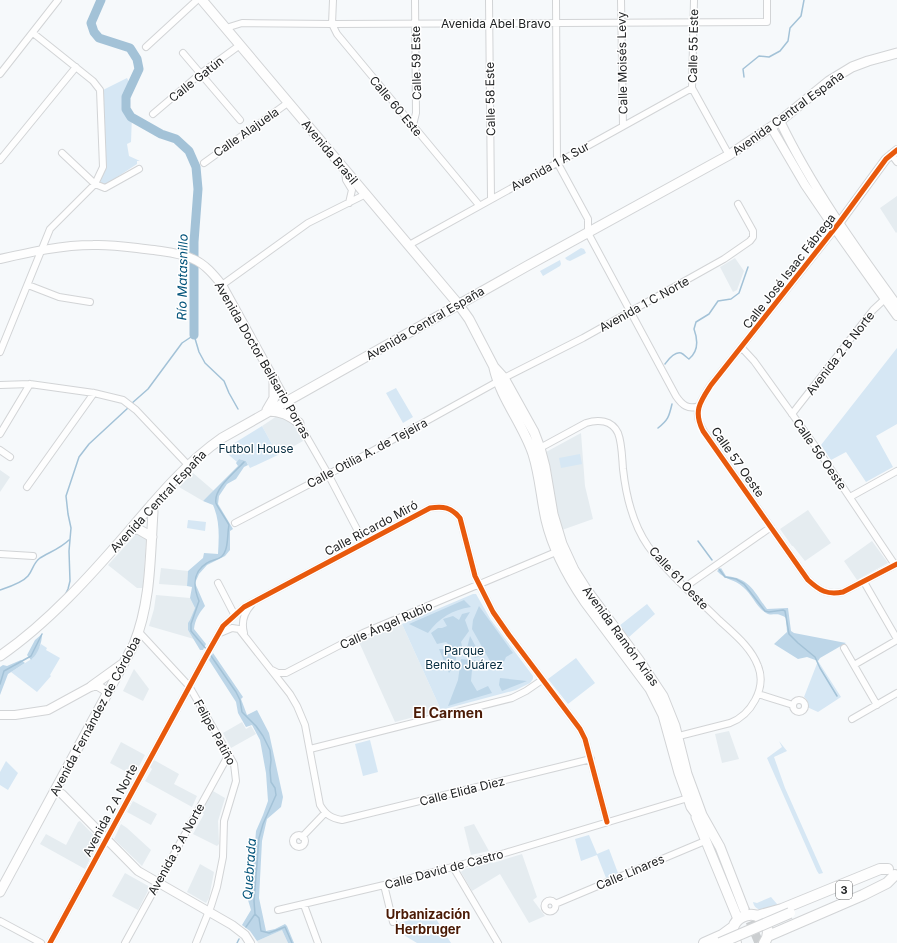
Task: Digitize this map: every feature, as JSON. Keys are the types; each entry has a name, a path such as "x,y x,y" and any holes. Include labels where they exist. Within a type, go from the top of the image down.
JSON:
{"main road":[{"name":"Avenida Brasil","path":"202,0 459,304"},
{"name":"Avenida Central España","path":"0,656 26,637 53,613 152,504 211,446 266,412 730,155 780,121 829,81 852,67 897,53"},
{"name":"Avenida Ramón Arias","path":"459,304 501,380 534,432 545,467 553,514 562,544 586,589 650,689 674,737 687,774 693,804"},
{"path":"266,412 274,398 274,379"},
{"name":"Avenida Ramón Arias","path":"501,380 533,453 538,471 546,520 556,552 576,588 622,644"},
{"path":"266,412 278,411 285,413 299,423"},
{"name":"Avenida Fernández de Córdoba","path":"0,892 125,662 139,632 147,599 152,537 152,504"},
{"path":"130,530 138,529 152,537"},
{"path":"556,552 562,552 568,557"},
{"path":"92,686 125,662"},
{"name":"Avenida Ramón Arias","path":"674,737 679,773 715,849 739,916"},
{"path":"693,804 705,841 739,916 733,935 735,943"},
{"path":"693,804 717,832 725,847 755,916 765,923 768,929 766,941"},
{"name":"3","path":"735,943 791,915 876,876 894,871"},
{"path":"713,942 722,935 739,916 791,915"},
{"path":"766,941 791,915"},
{"name":"3","path":"713,942 791,915"}],"street":[{"path":"0,73 58,0"},
{"path":"146,47 197,0"},
{"path":"332,24 333,0"},
{"name":"Calle 59 Este","path":"413,125 416,113 415,0"},
{"name":"Calle 58 Este","path":"489,0 491,198"},
{"path":"556,0 558,162 588,219 588,233 680,402 687,407 693,408 699,406"},
{"name":"Calle Moisés Levy","path":"621,0 623,126"},
{"name":"Calle 55 Este","path":"694,0 692,88 730,155"},
{"name":"Avenida Abel Bravo","path":"226,28 242,23 415,24 767,22 767,0"},
{"name":"Calle 60 Este","path":"332,24 342,41 478,205"},
{"path":"0,352 50,229 95,184 103,167 100,90 93,81 33,33"},
{"name":"Calle Gatún","path":"153,114 200,74 240,45"},
{"path":"183,53 240,120"},
{"path":"0,160 76,67"},
{"name":"Avenida 1 A Sur","path":"409,245 478,205 692,88"},
{"name":"Calle Alajuela","path":"204,163 289,102"},
{"path":"780,121 831,216 887,297 897,316"},
{"path":"771,127 805,185 831,216"},
{"path":"780,141 783,137 788,138"},
{"path":"894,152 897,162"},
{"name":"Calle José Isaac Fábrega","path":"699,406 711,385 894,152"},
{"path":"62,153 95,184 105,188 139,169"},
{"path":"345,170 346,180 352,190 349,203"},
{"path":"222,285 308,223 366,194"},
{"name":"Avenida 1 C Norte","path":"501,380 630,312 724,259 750,241 753,237 753,231 738,204"},
{"name":"Avenida Doctor Belisario Porras","path":"0,259 41,250 94,244 178,254 192,258 203,265 222,285 328,474 360,535"},
{"path":"28,285 59,297 90,302"},
{"path":"887,297 897,305"},
{"name":"Avenida 2 B Norte","path":"792,414 873,310 887,297"},
{"name":"Calle 56 Oeste","path":"741,347 754,361 792,414 896,565"},
{"name":"Calle Otilia A. de Tejeira","path":"235,523 367,454 501,380"},
{"path":"0,434 30,384"},
{"path":"0,385 30,384 94,393 123,400 136,410 189,466"},
{"path":"26,488 94,393"},
{"name":"Calle 57 Oeste","path":"699,406 698,421 703,431 808,580 820,589 834,594 843,592 896,565"},
{"name":"Calle 61 Oeste","path":"540,448 592,421 606,422 613,426 617,432 620,442 627,495 636,522 645,540 663,564 750,651 758,666 760,673 758,694 746,713 736,720 674,737"},
{"path":"0,450 10,457"},
{"path":"850,497 897,471"},
{"name":"Calle Ricardo Miró","path":"189,686 223,626 234,614 244,607 430,508 439,506 448,508 455,512 460,518 475,576 493,612 542,680 580,729 591,759 607,822"},
{"path":"685,587 771,527"},
{"path":"356,547 360,535 363,538 371,539"},
{"name":"Calle Ángel Rubio","path":"286,673 362,633 556,552"},
{"path":"0,554 33,556"},
{"path":"475,576 481,580 488,581"},
{"path":"854,665 897,640 864,582"},
{"path":"218,583 234,614"},
{"path":"244,634 244,616 246,610 254,602"},
{"path":"219,633 236,627 244,634 285,688 297,706 305,725 318,798 325,813 302,837"},
{"name":"Felipe Patiño","path":"139,632 189,686 234,764 236,781 224,821 223,857 217,887 209,912 196,943"},
{"path":"844,648 877,705"},
{"path":"271,670 278,673 286,673 284,681 285,688"},
{"path":"310,749 512,698 526,691 542,680"},
{"path":"0,715 15,715 48,710 92,686 98,686 108,692"},
{"name":"Avenida 2 A Norte","path":"50,943 189,686"},
{"path":"852,719 897,693"},
{"path":"758,694 793,705"},
{"name":"Avenida 3 A Norte","path":"125,943 228,754"},
{"name":"Calle Elida Diez","path":"325,813 332,818 342,820 591,759"},
{"path":"55,790 62,794 138,871 232,926 245,935 250,943"},
{"name":"Calle David de Castro","path":"278,910 304,905 453,867 607,822 693,804"},
{"name":"Calle Linares","path":"555,904 705,841"},
{"path":"453,867 498,943"},
{"path":"384,885 392,922"},
{"path":"304,905 318,943"},
{"path":"0,921 41,943"}],"shaded area":[{"path":"897,196 897,232 896,233 880,208"},
{"path":"735,258 744,271 737,290 733,292 720,267"},
{"path":"277,416 280,416 295,425 303,441 278,455 262,426"},
{"path":"581,433 585,486 593,519 562,530 555,503 551,471 546,452"},
{"path":"239,459 246,461 248,465 244,467 236,479 227,484 219,496 218,504 233,529 230,531 230,550 225,556 207,565 199,574 195,583 205,606 195,623 194,629 206,644 203,650 200,650 188,630 188,623 195,608 190,598 192,587 187,586 188,571 203,558 204,553 218,554 219,541 217,517 213,505 203,501 238,466 236,463"},
{"path":"0,470 10,477 0,492"},
{"path":"193,473 214,491 203,501 179,487"},
{"path":"808,510 831,543 805,561 780,529"},
{"path":"138,532 146,539 143,588 137,588 108,565"},
{"path":"872,541 888,563 857,580 844,561"},
{"path":"161,568 188,571 187,586 159,584"},
{"path":"721,568 726,576 741,580 751,587 767,609 788,608 791,631 794,633 846,643 820,658 818,661 807,657 798,659 774,644 787,632 786,618 780,615 768,614 757,604 743,587 724,577 717,571"},
{"path":"156,595 190,598 195,608 188,630 194,639 149,626"},
{"path":"464,600 471,607 458,610 441,619 428,633 409,624"},
{"path":"479,606 513,653 506,657 500,671 490,661 472,629 473,620"},
{"path":"470,612 465,620 469,631 461,642 463,650 457,653 446,642 437,644 431,633 438,628 447,626 443,619 453,616 459,620 462,614"},
{"path":"402,624 441,710 395,722 359,642"},
{"path":"42,634 39,648 36,655 31,660 27,655 35,640"},
{"path":"470,636 481,656 475,658 467,648"},
{"path":"439,649 449,649 456,657 456,663 449,673"},
{"path":"213,653 243,697 241,699 247,715 257,710 269,733 283,797 281,807 267,819 262,841 259,898 266,931 275,929 285,924 294,943 288,943 282,930 257,941 250,931 242,925 251,910 248,900 253,868 256,831 268,801 266,773 260,740 252,725 246,727 238,713 236,702 209,660"},
{"path":"461,659 484,661 489,668 472,670 471,681 477,691 488,686 492,693 448,706 458,680"},
{"path":"21,660 25,663 8,674 0,695 0,667 3,665 7,666"},
{"path":"134,669 149,689 143,701 123,691"},
{"path":"500,678 527,681 502,691 499,685"},
{"path":"242,722 246,729 251,726 256,734 231,748 223,733"},
{"path":"729,731 739,759 722,763 715,734"},
{"path":"121,742 145,755 134,776 110,763"},
{"path":"154,760 179,774 174,784 197,796 192,807 145,781 152,769 150,767"},
{"path":"213,791 225,798 218,821 219,844 217,846 193,834 204,814 201,812"},
{"path":"133,801 157,814 151,825 127,812"},
{"path":"80,821 99,841 85,869 40,844 46,834 66,845 78,822"},
{"path":"121,824 151,850 142,866 114,839"},
{"path":"474,824 489,851 471,855 464,827"},
{"path":"522,854 537,897 533,900 545,916 529,923 500,874 472,891 461,872 464,869 493,863"},
{"path":"200,864 214,872 209,898 206,903 187,892"},
{"path":"125,873 150,887 138,910 112,896"},
{"path":"282,930 288,943 258,943 257,941"}],"green space":[{"path":"127,78 132,88 128,97 128,107 132,115 131,142 127,144 129,156 140,161 137,161 137,164 108,183 101,184 100,181 104,172 103,90"},
{"path":"581,248 584,249 586,253 570,261 565,258"},
{"path":"560,260 560,266 543,276 540,271"},
{"path":"897,348 897,424 876,436 893,467 866,482 846,452 831,460 821,445"},
{"path":"396,388 413,417 403,423 386,393"},
{"name":"Futbol House","path":"262,426 278,455 250,468 246,461 239,459 237,462 223,450"},
{"path":"580,454 582,464 561,468 559,458"},
{"path":"188,520 206,522 205,531 187,528"},
{"name":"Parque Benito Juárez","path":"476,594 491,620 533,676 533,679 530,683 516,690 441,710 402,624"},
{"path":"647,604 655,614 629,637 619,626"},
{"path":"41,644 47,648 46,650 60,658 50,675 51,676 37,692 11,672 33,658"},
{"path":"576,658 595,683 568,704 548,679"},
{"path":"818,661 841,697 818,712 807,707 808,704 804,697"},
{"path":"370,740 378,772 363,776 355,744"},
{"path":"779,741 787,751 774,757 785,788 823,873 819,874 817,871 767,758 782,747"},
{"path":"6,761 18,773 8,790 0,785 0,772"},
{"path":"589,835 597,854 609,849 618,873 606,878 597,855 581,861 575,839"},
{"path":"771,897 777,904 776,906 761,910 754,905 753,902 757,903"},
{"path":"433,914 451,943 417,943 402,934 395,924"}],"waterway":[{"name":"Río Matasnillo","path":"101,0 91,23 94,32 99,38 130,48 137,59 139,69 126,97 126,109 131,117 161,134 176,139 189,151 196,167 198,189 194,242 194,335"},
{"path":"744,77 743,69 759,56 769,57 780,51 788,41 790,28 801,16 804,0"},
{"path":"665,364 676,353 681,353 689,359 692,356 697,345 694,329 696,322 709,314 718,301 731,299 739,293 748,267"},
{"name":"Quebrada","path":"131,404 148,389 182,343 194,335 199,352 205,363 224,381 238,409"},
{"path":"658,428 668,418 672,404"},
{"name":"Río Matasnillo","path":"65,595 70,581 69,551 71,528 66,496 79,457 89,444 129,407"},
{"name":"Quebrada","path":"207,650 191,631 191,624 199,601 195,580 196,575 202,567 209,562 218,559 224,554 229,525 216,503 216,498 221,486 244,462"},
{"path":"0,590 22,581 30,574 34,564 40,558 59,548 69,540"},
{"path":"698,541 712,560"},
{"path":"719,569 725,577 736,579 744,584 765,611 785,611 789,634 815,657 837,696"},
{"name":"Río Matasnillo","path":"0,684 4,671 31,656 42,634"},
{"name":"Quebrada","path":"209,653 236,692 240,700 242,712 256,726 270,750 271,782 275,788 276,795 263,824 259,838 254,901 255,914 246,927"},
{"path":"255,914 259,918 261,931 269,933 285,927 292,943"},
{"name":"Quebrada","path":"237,943 239,939"}],"tunnel":[{"path":"745,909 759,943"}],"cycle path":[{"path":"897,150 886,159 839,223 711,385 701,402 698,412 698,418 703,431 808,580 816,587 832,593 843,592 897,564"},
{"path":"50,943 223,626 244,607 430,508 439,507 450,509 460,518 475,576 493,612 580,729 585,739 607,822"}],"district":[{"name":"El Carmen","path":"448,712"},
{"name":"Urbanización Herbruger","path":"428,922"}]}
